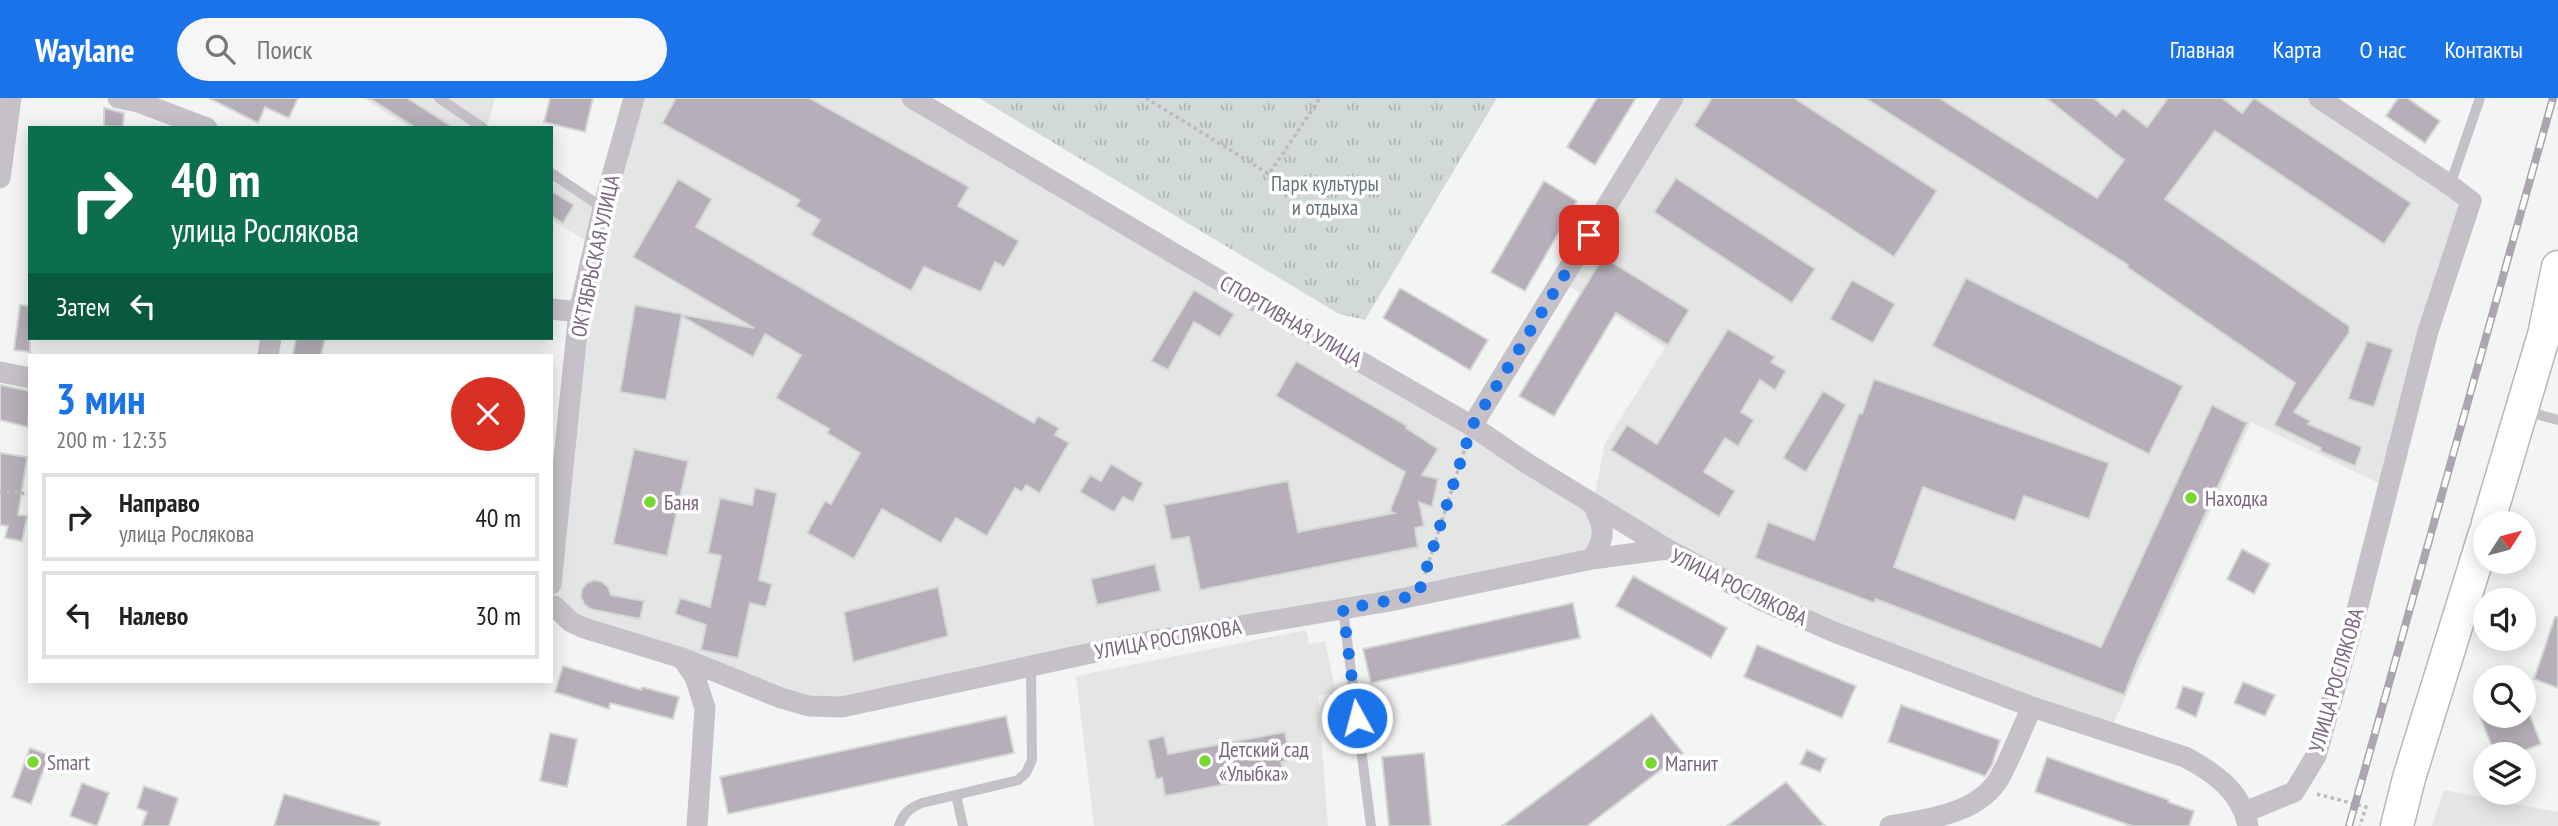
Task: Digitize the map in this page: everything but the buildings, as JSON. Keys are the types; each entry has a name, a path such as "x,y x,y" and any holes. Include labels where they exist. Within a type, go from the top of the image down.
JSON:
{"street":[{"path":"0,178 11,98"},
{"path":"118,98 138,102 202,126"},
{"name":"ОКТЯБРЬСКАЯ УЛИЦА","path":"553,546 559,432 579,312 603,208 634,98"},
{"name":"СПОРТИВНАЯ УЛИЦА","path":"912,98 1472,426 1667,550"},
{"path":"1472,426 1673,98"},
{"path":"2319,98 2449,185"},
{"name":"УЛИЦА РОСЛЯКОВА","path":"553,602 571,622 584,628 682,657 781,698 809,706 842,707 1133,644 1343,609 1592,559 1667,550 1763,601 1822,627 2032,707 2185,757 2207,769 2230,788 2247,819 2294,792 2316,755 2364,586 2428,331 2471,201 2449,185"},
{"path":"2492,511 2555,300 2558,267"},
{"path":"553,309 579,312"},
{"path":"0,372 28,378"},
{"path":"1592,559 1603,538 1603,525 1593,504"},
{"path":"2397,826 2409,778 2473,572"},
{"path":"682,657 695,677 705,708 697,826"},
{"path":"705,708 716,691 733,679"},
{"path":"1890,826 1968,808 1987,793 1999,778 2032,707"}],"lane":[{"path":"439,98 480,126"},
{"path":"2449,185 2480,98"},
{"path":"553,174 603,208"},
{"path":"2523,410 2558,420"},
{"path":"1343,609 1371,826"},
{"path":"898,826 909,808 1017,780 1026,773 1032,760 1031,666"},
{"path":"957,795 963,826"}],"path":[{"path":"1146,98 1269,174 1320,98"},
{"path":"1418,595 1472,426"},
{"path":"0,491 28,494"},
{"path":"2294,792 2323,795 2366,807 2360,826"}],"shaded area":[{"path":"363,98 495,98 488,126 407,126"},
{"path":"634,98 912,98 1593,503 1605,443 1665,348 1561,281 1673,98 2319,98 2471,201 2389,488 2251,422 2109,733 1834,632 1594,505 1599,549 809,706 554,606 553,575 594,245 553,221 553,174 602,207"},
{"name":"Детский сад «Улыбка»","path":"1306,630 1309,644 1325,641 1336,693 1318,696 1328,826 1094,826 1076,676"},
{"path":"2444,790 2473,796 2473,805 2522,805 2558,812 2558,826 2432,826"}],"green space":[{"name":"Парк культуры и отдыха","path":"979,98 1497,98 1365,320 1339,314"}],"railway":[{"path":"2349,826 2553,98"}],"place":[{"name":"Находка","path":"2191,498"},
{"name":"Баня","path":"650,502"},
{"name":"Детский сад «Улыбка»","path":"1205,761"},
{"name":"Smart","path":"33,762"},
{"name":"Магнит","path":"1651,763"}],"route":[{"path":"1357,718 1343,609 1418,595 1472,426 1589,235"}]}
